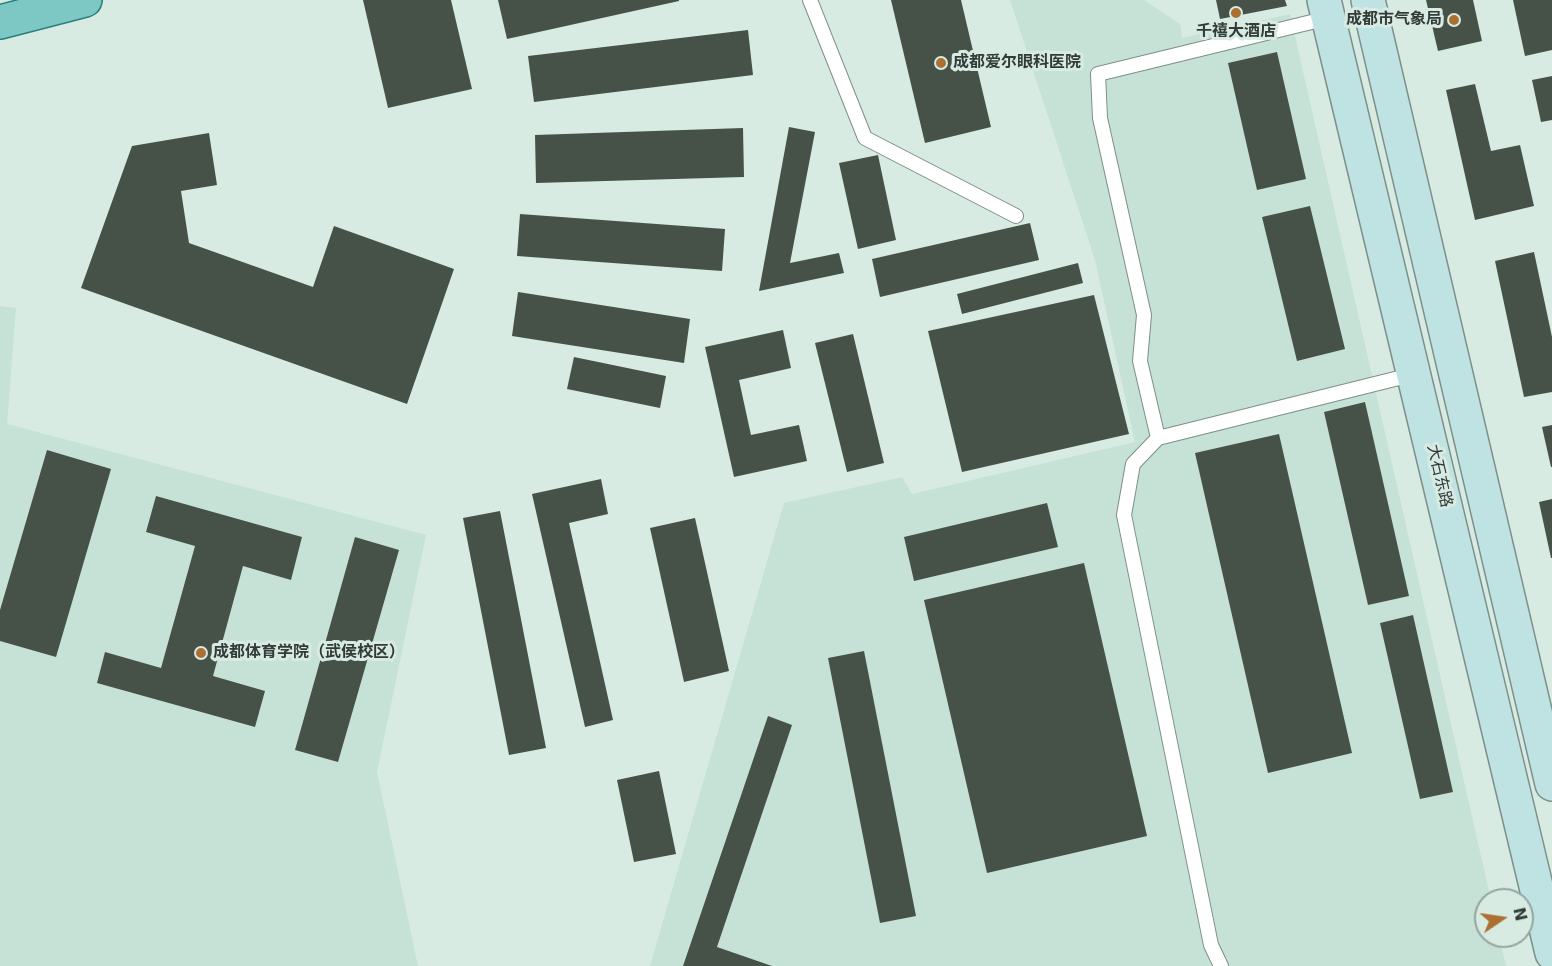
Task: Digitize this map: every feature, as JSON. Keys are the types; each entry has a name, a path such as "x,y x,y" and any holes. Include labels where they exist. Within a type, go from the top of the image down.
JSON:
{"main road":[{"path":"0,22 85,0"},
{"path":"1368,0 1552,784"},
{"name":"大石东路","path":"1326,9 1552,953"}],"lane":[{"path":"810,0 865,138 1016,216"},
{"path":"1158,438 1140,361 1144,315 1100,118 1098,74 1326,9"},
{"path":"1221,966 1211,945 1124,515 1133,464 1158,438 1414,374"}],"shaded area":[{"path":"1010,0 1144,0 1180,24 1182,38 1290,14 1488,888 1474,888 1474,948 1502,948 1506,966 650,966 784,503 902,477 912,494 1135,442 1095,260"},
{"name":"成都体育学院（武侯校区）","path":"0,306 16,308 7,424 426,535 377,772 418,966 0,966"}],"building":[{"path":"363,0 451,0 472,89 388,108"},
{"path":"498,0 679,0 679,1 507,39"},
{"name":"成都爱尔眼科医院","path":"891,0 961,0 991,127 925,143"},
{"name":"千禧大酒店","path":"1216,0 1285,0 1287,6 1220,19"},
{"name":"成都市气象局","path":"1426,0 1473,0 1482,41 1438,51"},
{"path":"1513,0 1552,0 1552,50 1525,56"},
{"path":"748,30 753,75 534,102 528,56"},
{"path":"1277,52 1306,179 1257,190 1228,63"},
{"path":"1552,76 1552,120 1541,122 1532,80"},
{"path":"1475,84 1491,151 1520,145 1534,206 1475,220 1446,90"},
{"path":"789,127 815,132 790,263 839,253 844,273 759,291"},
{"path":"743,128 744,177 536,183 535,135"},
{"path":"209,133 217,185 181,191 189,243 313,287 334,226 454,269 407,404 81,288 132,146"},
{"path":"878,155 896,240 858,249 839,163"},
{"path":"1310,206 1345,349 1297,361 1262,217"},
{"path":"520,214 725,229 722,271 517,256"},
{"path":"1030,223 1039,260 880,297 872,259"},
{"path":"1534,252 1552,337 1552,392 1524,397 1495,261"},
{"path":"1078,263 1083,283 962,314 957,294"},
{"path":"518,292 690,319 684,363 512,336"},
{"path":"1094,295 1129,434 962,472 928,331"},
{"path":"783,330 791,368 739,380 751,435 799,425 807,461 734,477 705,347"},
{"path":"853,334 884,463 847,472 815,343"},
{"path":"574,357 666,376 660,408 567,389"},
{"path":"1365,402 1409,596 1368,605 1324,412"},
{"path":"1552,425 1552,467 1551,467 1542,427"},
{"path":"1279,434 1352,753 1268,773 1195,453"},
{"path":"47,450 111,469 56,657 0,641 0,610"},
{"path":"601,479 608,514 569,523 613,720 585,727 532,494"},
{"path":"156,496 302,537 291,580 243,566 213,676 265,691 255,727 97,683 105,652 161,668 195,546 146,532"},
{"path":"1552,499 1552,558 1551,558 1539,502"},
{"path":"1047,503 1058,547 914,581 904,537"},
{"path":"500,511 546,748 509,755 463,518"},
{"path":"695,518 729,671 684,682 650,528"},
{"path":"355,537 399,550 338,762 295,750"},
{"path":"1084,563 1147,836 987,873 924,600"},
{"path":"1413,615 1453,792 1420,799 1380,623"},
{"path":"864,651 916,916 880,923 828,658"},
{"path":"768,716 792,725 717,947 772,966 683,966"},
{"path":"659,771 676,854 634,862 617,780"}],"place":[{"name":"千禧大酒店","path":"1236,13"},
{"name":"成都市气象局","path":"1454,20"},
{"name":"成都爱尔眼科医院","path":"941,63"},
{"name":"成都体育学院（武侯校区）","path":"201,653"}]}
